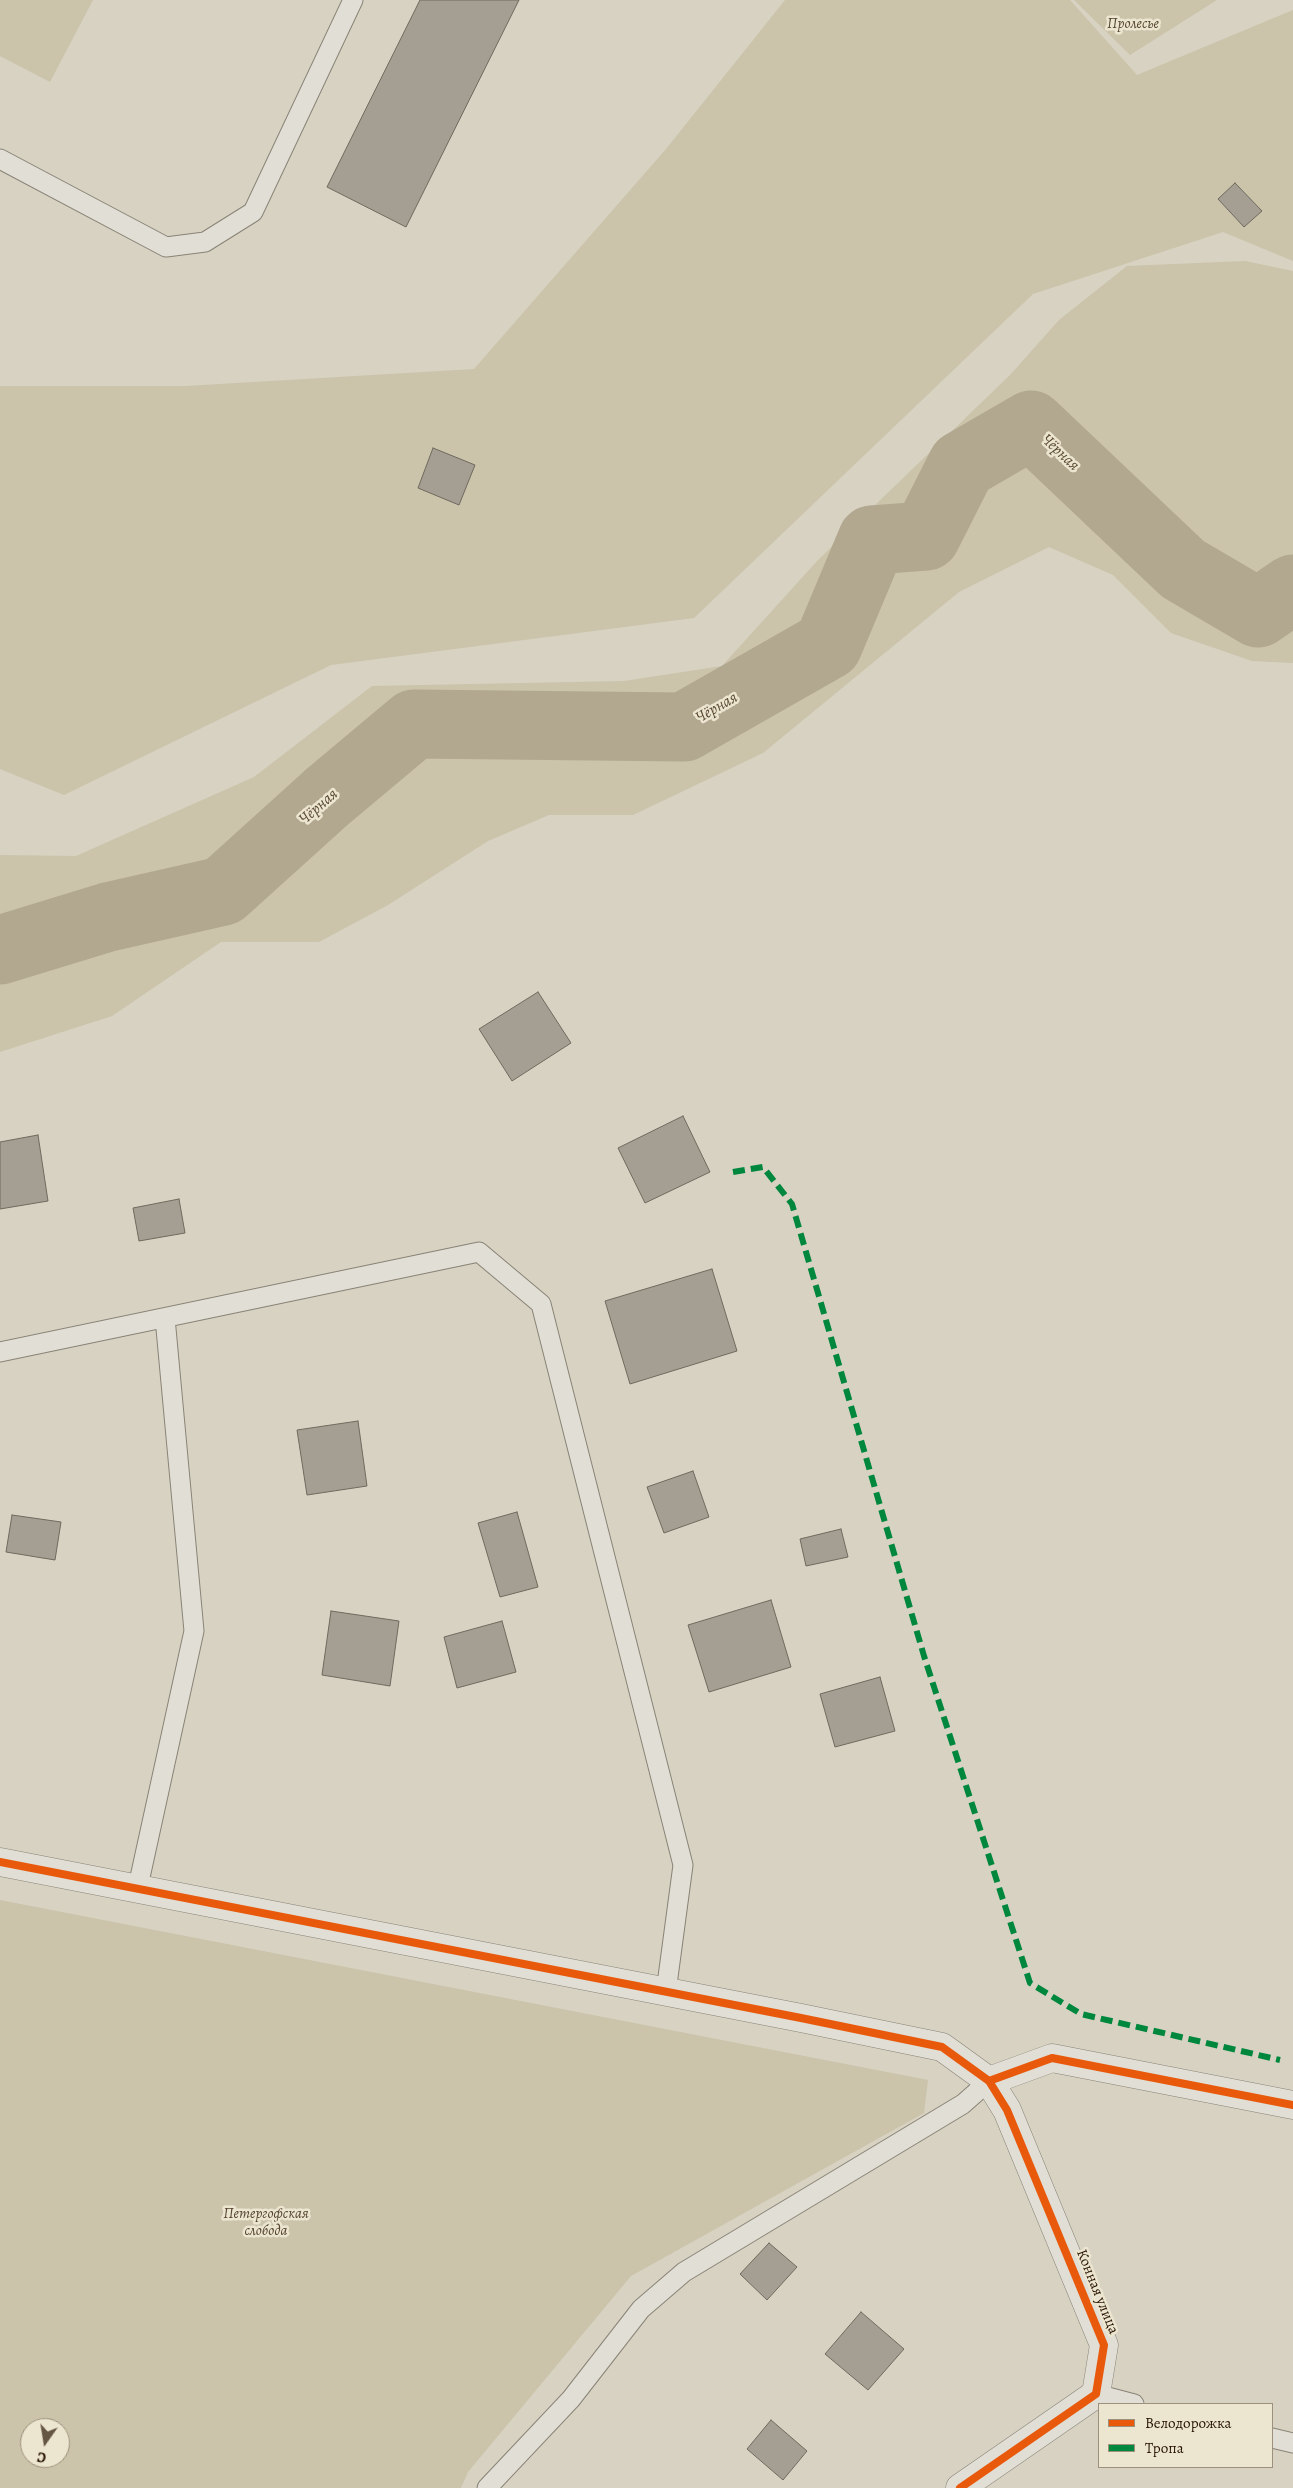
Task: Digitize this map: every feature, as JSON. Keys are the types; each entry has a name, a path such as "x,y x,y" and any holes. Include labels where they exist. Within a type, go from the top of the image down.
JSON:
{"street":[{"path":"0,1862 942,2048 989,2081 1052,2058 1293,2105"},
{"name":"Конная улица","path":"989,2081 1007,2110 1104,2345 1096,2394"},
{"path":"960,2488 1096,2394"}],"lane":[{"path":"0,159 166,247 205,242 253,212 353,0"},
{"path":"0,1352 479,1252 541,1304 683,1865 666,1992"},
{"path":"137,1890 194,1632 165,1318"},
{"path":"487,2488 571,2399 642,2309 684,2272 963,2104 989,2081"},
{"path":"1096,2394 1130,2403"},
{"path":"1273,2438 1293,2443"}],"green space":[{"path":"0,0 93,0 50,82 0,56"},
{"path":"785,0 1070,0 1137,75 1293,10 1293,261 1223,232 1033,294 694,618 331,665 64,795 0,769 0,386 186,386 474,369 666,149"},
{"name":"Пролесье","path":"1074,0 1217,0 1130,55"},
{"path":"1245,261 1293,271 1293,663 1252,661 1171,633 1113,575 1049,547 959,592 763,753 633,815 549,815 488,841 388,905 319,942 221,942 112,1016 0,1052 0,855 76,856 254,777 372,686 624,681 722,666 818,560 1010,375 1059,320 1127,266"},
{"name":"Петергофская слобода","path":"0,1900 928,2080 924,2113 631,2276 468,2472 461,2488 0,2488"}],"building":[{"path":"420,0 519,0 406,227 327,187"},
{"path":"1235,183 1262,211 1244,227 1218,199"},
{"path":"433,448 475,465 459,505 418,488"},
{"path":"538,992 571,1043 512,1081 479,1029"},
{"path":"683,1116 710,1172 645,1203 618,1148"},
{"path":"38,1135 48,1201 0,1209 0,1142"},
{"path":"179,1199 185,1233 139,1241 133,1208"},
{"path":"712,1269 737,1351 630,1384 605,1301"},
{"path":"358,1421 367,1486 307,1495 297,1430"},
{"path":"693,1471 709,1517 664,1533 647,1487"},
{"path":"517,1512 538,1587 500,1597 478,1523"},
{"path":"12,1515 61,1522 55,1560 6,1552"},
{"path":"841,1529 848,1557 806,1566 800,1539"},
{"path":"771,1600 791,1667 709,1692 688,1625"},
{"path":"331,1611 399,1621 390,1686 322,1675"},
{"path":"502,1621 516,1672 457,1688 444,1637"},
{"path":"880,1677 895,1731 835,1747 820,1694"},
{"path":"769,2243 797,2267 767,2300 740,2274"},
{"path":"861,2312 904,2349 868,2390 825,2354"},
{"path":"771,2420 807,2451 783,2480 747,2449"}],"waterway":[{"name":"Чёрная","path":"0,950 108,917 223,891 327,797 414,724 684,727 828,645 872,540 926,536 962,465 1031,425 1183,569 1258,613 1293,589"}],"marked path":[{"path":"733,1172 763,1167 792,1204 924,1656 1030,1983 1081,2014 1280,2060"}],"cycle path":[{"path":"0,1862 942,2047 989,2081 1052,2058 1293,2105"},
{"path":"960,2488 1096,2394 1104,2345 1007,2110 989,2081"}]}
